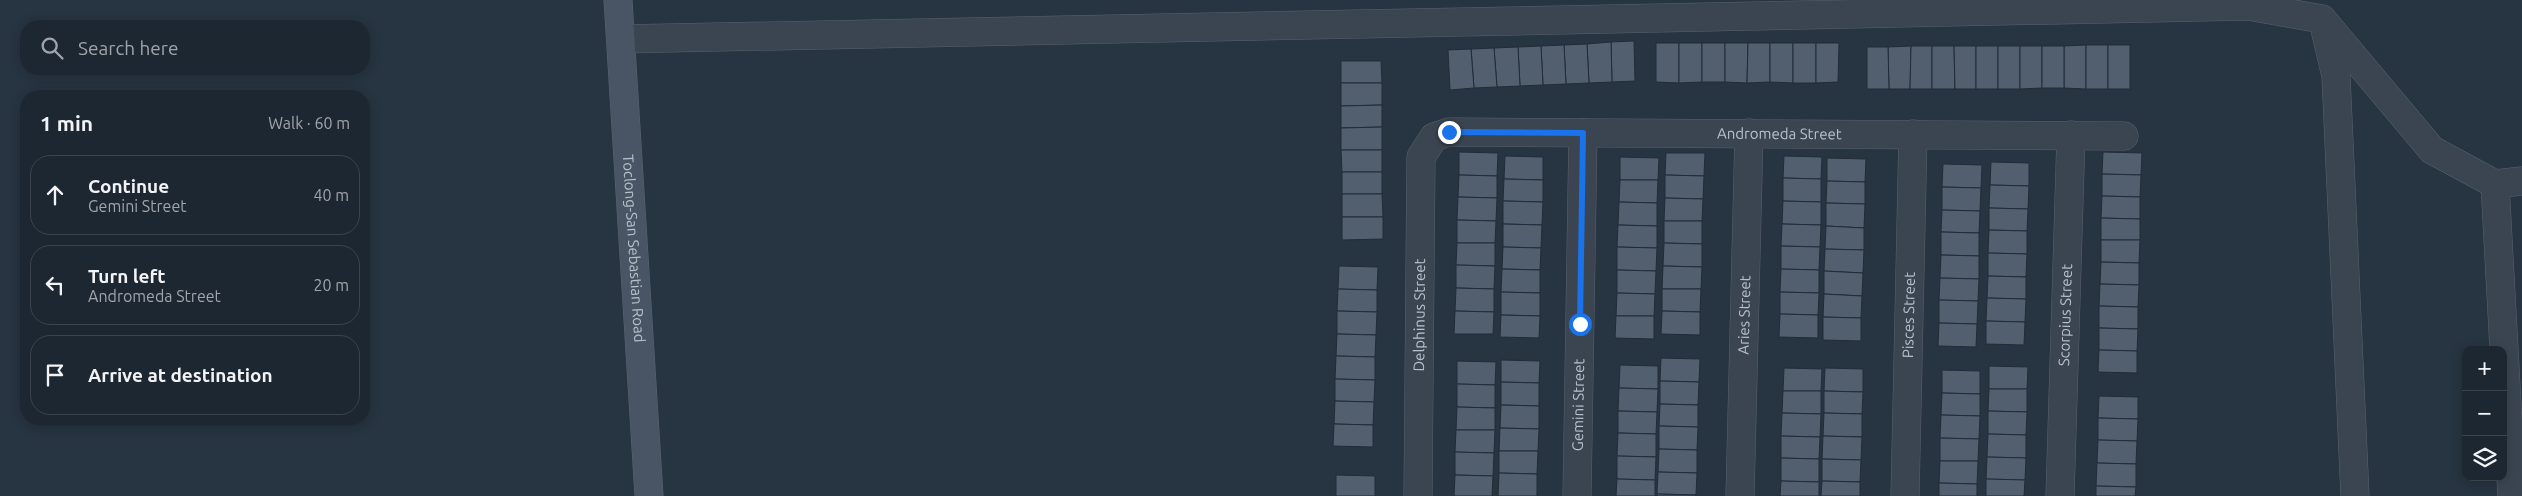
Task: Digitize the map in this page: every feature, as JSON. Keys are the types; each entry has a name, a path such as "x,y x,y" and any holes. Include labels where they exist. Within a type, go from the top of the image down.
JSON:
{"street":[{"name":"Toclong-San Sebastian Road","path":"618,0 649,496"},
{"path":"621,39 2248,6 2322,19 2432,150 2495,184 2522,182"},
{"path":"2322,19 2336,76 2355,496"},
{"name":"Andromeda Street","path":"1434,138 1449,132 2124,136"},
{"name":"Gemini Street","path":"1577,496 1583,133"},
{"name":"Aries Street","path":"1740,496 1748,133"},
{"name":"Pisces Street","path":"1905,496 1913,134"},
{"name":"Scorpius Street","path":"2060,496 2071,135"},
{"name":"Delphinus Street","path":"1418,496 1421,157 1434,138"},
{"path":"2495,184 2512,496"}],"building":[{"path":"1634,41 1635,81 1612,82 1611,42"},
{"path":"1611,42 1612,82 1589,83 1587,44"},
{"path":"1656,43 1679,43 1679,83 1656,82"},
{"path":"1679,43 1702,43 1702,82 1679,83"},
{"path":"1702,43 1725,43 1725,82 1702,82"},
{"path":"1725,43 1748,43 1747,83 1725,82"},
{"path":"1748,43 1770,43 1770,82 1747,83"},
{"path":"1770,43 1793,43 1793,83 1770,82"},
{"path":"1793,43 1816,43 1816,83 1793,83"},
{"path":"1816,43 1839,43 1838,82 1816,83"},
{"path":"1587,44 1589,83 1566,84 1564,45"},
{"path":"1564,45 1566,84 1543,85 1541,46"},
{"path":"2086,45 2086,89 2064,88 2064,46"},
{"path":"2086,45 2108,45 2108,89 2086,89"},
{"path":"2108,45 2130,45 2130,89 2108,89"},
{"path":"1541,46 1543,85 1520,86 1518,47"},
{"path":"1911,46 1910,89 1889,89 1888,47"},
{"path":"1911,46 1932,46 1932,89 1910,89"},
{"path":"1932,46 1954,46 1955,89 1932,89"},
{"path":"1954,46 1976,46 1976,89 1955,89"},
{"path":"1976,46 1998,46 1998,89 1976,89"},
{"path":"1998,46 2020,46 2020,89 1998,89"},
{"path":"2020,46 2042,46 2042,88 2020,89"},
{"path":"2042,46 2064,46 2064,88 2042,88"},
{"path":"1518,47 1520,86 1497,87 1494,48"},
{"path":"1867,47 1888,47 1889,89 1867,89"},
{"path":"1494,48 1497,87 1474,88 1471,49"},
{"path":"1471,49 1474,88 1450,90 1448,50"},
{"path":"1341,61 1381,61 1382,83 1341,83"},
{"path":"1341,83 1382,83 1382,105 1341,106"},
{"path":"1382,105 1382,127 1341,128 1341,106"},
{"path":"1382,127 1382,150 1341,150 1341,128"},
{"path":"1341,150 1382,150 1382,172 1342,172"},
{"path":"1459,152 1498,153 1497,176 1459,175"},
{"path":"2103,152 2142,153 2141,175 2102,174"},
{"path":"1666,153 1705,153 1704,176 1665,175"},
{"path":"1505,156 1543,157 1543,180 1504,179"},
{"path":"1784,156 1822,157 1821,179 1783,178"},
{"path":"1620,157 1659,158 1658,180 1620,180"},
{"path":"1827,158 1866,159 1865,182 1827,181"},
{"path":"1991,162 2029,163 2029,186 1990,185"},
{"path":"1943,164 1982,165 1981,188 1942,187"},
{"path":"1342,172 1382,172 1382,194 1342,194"},
{"path":"2102,174 2141,175 2140,197 2102,196"},
{"path":"1459,175 1497,176 1497,198 1458,197"},
{"path":"1665,175 1704,176 1703,199 1665,198"},
{"path":"1783,178 1821,179 1821,202 1783,201"},
{"path":"1504,179 1543,180 1543,202 1503,201"},
{"path":"1620,180 1658,180 1657,203 1619,202"},
{"path":"1827,181 1865,182 1865,204 1826,203"},
{"path":"1990,185 2029,186 2028,209 1989,208"},
{"path":"1942,187 1981,188 1980,211 1942,210"},
{"path":"1342,194 1382,194 1383,217 1342,217"},
{"path":"2102,196 2140,197 2140,219 2101,218"},
{"path":"1458,197 1497,198 1496,221 1457,220"},
{"path":"1665,198 1703,199 1702,221 1664,221"},
{"path":"1503,201 1543,202 1542,225 1503,224"},
{"path":"1783,201 1821,202 1821,225 1782,224"},
{"path":"1619,202 1657,203 1657,226 1618,225"},
{"path":"1826,203 1865,204 1864,228 1826,226"},
{"path":"1989,208 2028,209 2027,231 1989,230"},
{"path":"1942,210 1980,211 1979,233 1941,232"},
{"path":"1342,217 1383,217 1383,239 1342,240"},
{"path":"2101,218 2140,219 2140,240 2101,240"},
{"path":"1457,220 1496,221 1495,243 1457,243"},
{"path":"1664,221 1702,221 1702,244 1664,243"},
{"path":"1503,224 1542,225 1541,248 1503,247"},
{"path":"1782,224 1821,225 1820,247 1781,246"},
{"path":"1618,225 1657,226 1657,248 1617,247"},
{"path":"1826,226 1864,228 1864,250 1825,249"},
{"path":"1989,230 2027,231 2027,254 1988,253"},
{"path":"1941,232 1979,233 1979,256 1941,255"},
{"path":"2101,240 2140,240 2139,263 2101,262"},
{"path":"1457,243 1495,243 1495,266 1456,265"},
{"path":"1664,243 1702,244 1702,267 1663,266"},
{"path":"1781,246 1820,247 1819,270 1781,269"},
{"path":"1503,247 1541,248 1540,270 1502,269"},
{"path":"1617,247 1657,248 1656,271 1617,270"},
{"path":"1825,249 1864,250 1863,273 1824,271"},
{"path":"1988,253 2027,254 2026,277 1988,276"},
{"path":"1941,255 1979,256 1979,279 1940,278"},
{"path":"2101,262 2139,263 2139,285 2100,284"},
{"path":"1456,265 1495,266 1494,289 1456,288"},
{"path":"1339,266 1378,267 1377,290 1338,289"},
{"path":"1663,266 1702,267 1701,289 1662,289"},
{"path":"1502,269 1540,270 1540,293 1501,292"},
{"path":"1781,269 1819,270 1819,293 1780,292"},
{"path":"1617,270 1656,271 1655,294 1617,293"},
{"path":"1824,271 1863,273 1862,296 1824,294"},
{"path":"1988,276 2026,277 2026,299 1987,298"},
{"path":"1940,278 1979,279 1978,301 1939,300"},
{"path":"2100,284 2139,285 2138,307 2099,306"},
{"path":"1456,288 1494,289 1494,312 1455,311"},
{"path":"1338,289 1377,290 1377,312 1337,311"},
{"path":"1662,289 1701,289 1700,312 1662,311"},
{"path":"1501,292 1540,293 1540,316 1501,315"},
{"path":"1780,292 1819,293 1818,315 1780,314"},
{"path":"1617,293 1655,294 1654,316 1616,316"},
{"path":"1824,294 1862,296 1861,318 1823,317"},
{"path":"1987,298 2026,299 2025,322 1986,321"},
{"path":"1939,300 1978,301 1977,324 1939,323"},
{"path":"2099,306 2138,307 2138,329 2099,328"},
{"path":"1337,311 1377,312 1376,335 1337,334"},
{"path":"1455,311 1494,312 1493,334 1454,334"},
{"path":"1662,311 1700,312 1700,335 1661,334"},
{"path":"1780,314 1818,315 1818,338 1779,337"},
{"path":"1501,315 1540,316 1539,338 1500,337"},
{"path":"1616,316 1654,316 1654,339 1615,338"},
{"path":"1823,317 1861,318 1861,341 1823,340"},
{"path":"1986,321 2025,322 2024,345 1986,344"},
{"path":"1939,323 1977,324 1976,347 1938,346"},
{"path":"2099,328 2138,329 2137,351 2099,350"},
{"path":"1337,334 1376,335 1375,357 1336,356"},
{"path":"2099,350 2137,351 2137,373 2098,372"},
{"path":"1336,356 1375,357 1375,380 1335,379"},
{"path":"1661,358 1700,359 1699,382 1660,381"},
{"path":"1501,360 1540,361 1539,383 1501,382"},
{"path":"1457,361 1496,362 1495,385 1457,384"},
{"path":"1620,365 1658,366 1658,389 1619,388"},
{"path":"1989,366 2028,367 2027,389 1989,389"},
{"path":"1784,368 1822,369 1821,391 1783,391"},
{"path":"1825,368 1863,369 1863,392 1824,391"},
{"path":"1942,370 1980,371 1980,394 1942,393"},
{"path":"1335,379 1375,380 1374,402 1335,401"},
{"path":"1660,381 1699,382 1698,405 1660,404"},
{"path":"1501,382 1539,383 1539,406 1501,405"},
{"path":"1457,384 1495,385 1495,408 1457,407"},
{"path":"1619,388 1658,389 1657,412 1618,411"},
{"path":"1989,389 2027,389 2027,412 1988,411"},
{"path":"1783,391 1821,391 1821,414 1782,413"},
{"path":"1824,391 1863,392 1862,414 1824,413"},
{"path":"1942,393 1980,394 1980,416 1941,415"},
{"path":"2099,396 2138,397 2138,419 2098,418"},
{"path":"1335,401 1374,402 1373,425 1334,424"},
{"path":"1660,404 1698,405 1698,427 1659,426"},
{"path":"1501,405 1539,406 1539,429 1500,428"},
{"path":"1457,407 1495,408 1495,430 1456,430"},
{"path":"1618,411 1657,412 1656,434 1618,433"},
{"path":"1988,411 2027,412 2026,435 1988,434"},
{"path":"1782,413 1821,414 1820,437 1781,436"},
{"path":"1824,413 1862,414 1862,437 1823,436"},
{"path":"1941,415 1980,416 1979,439 1940,438"},
{"path":"2098,418 2138,419 2137,441 2098,440"},
{"path":"1334,424 1373,425 1373,447 1333,446"},
{"path":"1659,426 1698,427 1697,450 1659,449"},
{"path":"1500,428 1539,429 1538,451 1499,451"},
{"path":"1456,430 1495,430 1494,453 1455,452"},
{"path":"1618,433 1656,434 1656,457 1617,456"},
{"path":"1988,434 2026,435 2026,458 1987,457"},
{"path":"1781,436 1820,437 1819,459 1781,458"},
{"path":"1823,436 1862,437 1861,460 1822,459"},
{"path":"1940,438 1979,439 1978,461 1940,461"},
{"path":"2098,440 2137,441 2136,464 2097,463"},
{"path":"1659,449 1697,450 1697,473 1658,472"},
{"path":"1499,451 1538,451 1537,474 1499,473"},
{"path":"1455,452 1494,453 1493,476 1455,475"},
{"path":"1617,456 1656,457 1655,480 1617,479"},
{"path":"1987,457 2026,458 2025,480 1986,479"},
{"path":"1781,458 1819,459 1819,482 1781,481"},
{"path":"1822,459 1861,460 1860,482 1822,481"},
{"path":"1940,461 1978,461 1977,484 1939,483"},
{"path":"2097,463 2136,464 2136,487 2096,486"},
{"path":"1658,472 1697,473 1696,495 1657,494"},
{"path":"1499,473 1537,474 1537,496 1498,496"},
{"path":"1336,475 1375,476 1375,496 1336,496"},
{"path":"1455,475 1493,476 1492,496 1454,496"},
{"path":"1617,479 1655,480 1655,496 1616,496"},
{"path":"1986,479 2025,480 2024,496 1986,496"},
{"path":"1781,481 1819,482 1819,496 1780,496"},
{"path":"1822,481 1860,482 1860,496 1821,496"},
{"path":"1939,483 1977,484 1977,496 1939,496"},
{"path":"2096,486 2136,487 2135,496 2096,496"},
{"path":"1657,494 1696,495 1696,496 1657,496"}],"route":[{"path":"1449,132 1583,133 1580,324"}]}
